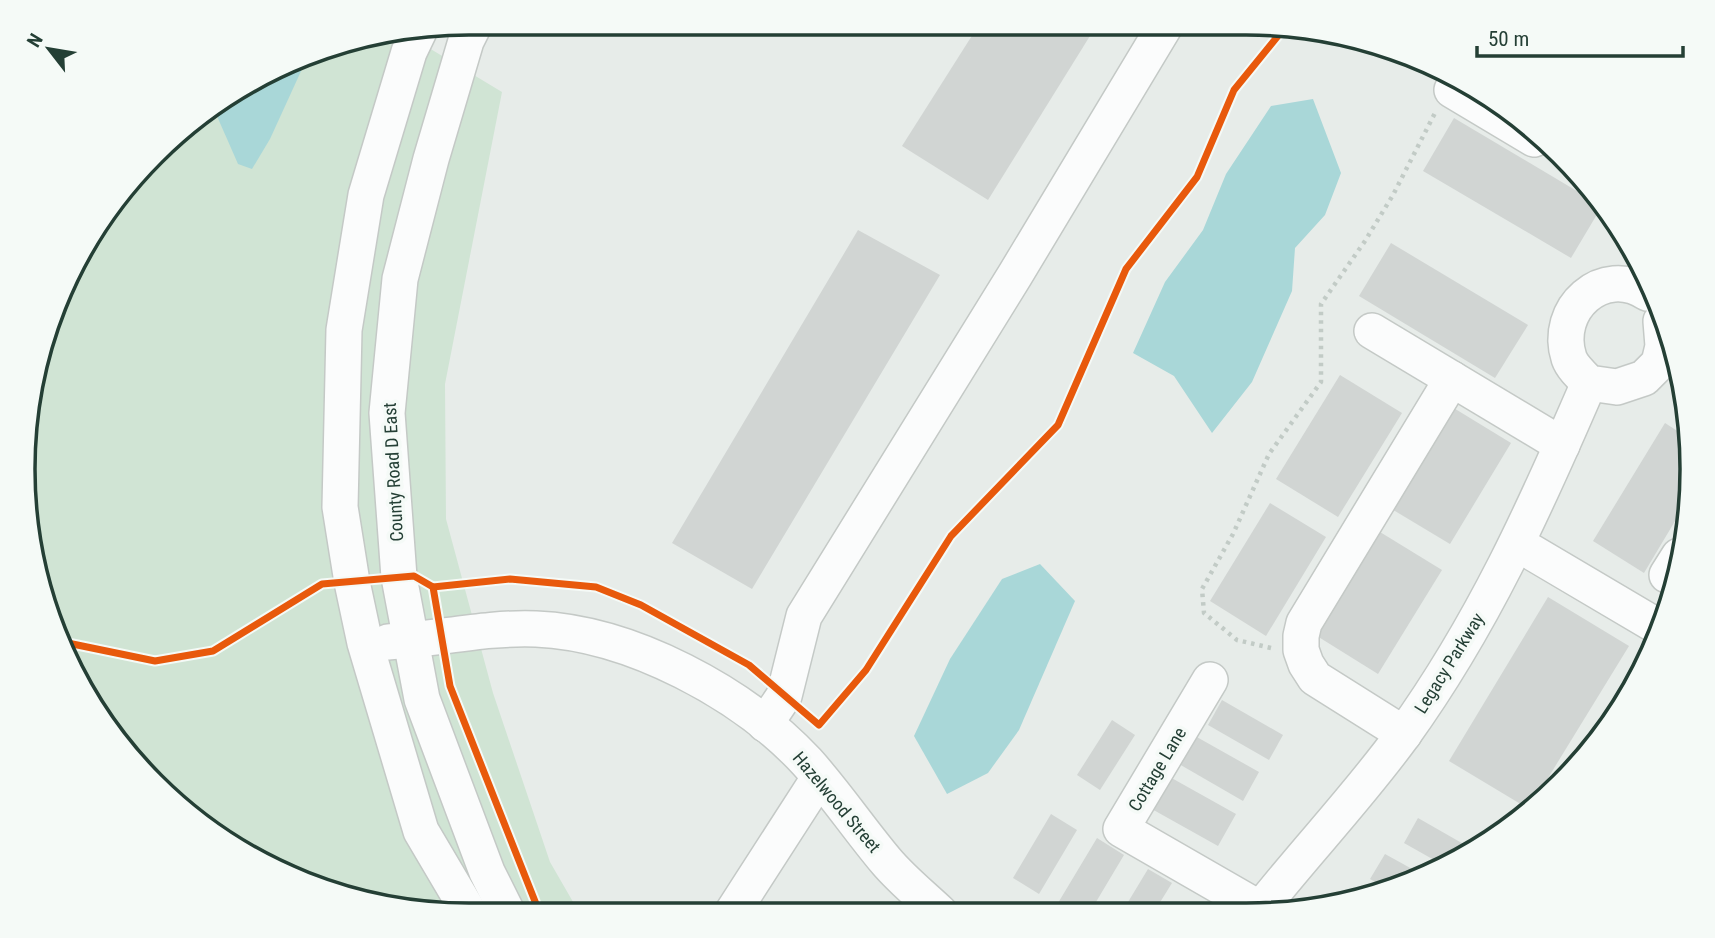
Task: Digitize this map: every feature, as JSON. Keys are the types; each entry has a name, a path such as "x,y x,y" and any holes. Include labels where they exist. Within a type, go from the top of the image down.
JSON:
{"street":[{"name":"County Road D East","path":"469,35 431,159 400,279 387,413 399,577 422,699 487,872 503,903"},
{"path":"765,724 784,696 804,616 1159,35"},
{"path":"415,39 366,195 344,330 340,507 365,643 421,831 463,903"},
{"path":"1452,90 1508,123"},
{"path":"1633,279 1592,291 1572,309 1564,334 1569,360 1589,383 1617,387 1668,370"},
{"path":"1372,331 1562,445"},
{"path":"1404,734 1315,678 1301,650 1301,636 1304,623 1452,379"},
{"name":"Legacy Parkway","path":"1266,902 1351,803 1404,734 1464,642 1518,544 1589,383"},
{"path":"1518,544 1652,623"},
{"name":"Hazelwood Street","path":"365,643 411,641 502,629 540,629 578,635 636,651 693,676 729,697 765,724 808,763 888,863 930,903"},
{"name":"Cottage Lane","path":"1210,680 1121,829 1247,903"},
{"path":"738,903 819,778"}],"path":[{"path":"1301,650 1270,648 1237,640 1204,612 1202,589 1233,534 1269,454 1321,382 1321,304 1365,241 1393,195 1428,122 1452,90"}],"green space":[{"path":"414,39 502,92 445,384 446,519 493,693 550,862 574,903 441,902 384,895 329,880 252,845 205,813 162,776 108,710 68,635 43,554 35,469 43,384 68,303 108,228 162,162 228,108 303,68 384,43"}],"water":[{"path":"302,69 270,139 252,169 238,164 217,116 252,93"},
{"path":"1313,99 1341,173 1325,215 1295,248 1292,291 1252,382 1212,433 1174,376 1133,353 1165,282 1203,230 1226,174 1271,106"},
{"path":"1040,564 1075,601 1019,730 988,773 947,794 914,736 950,659 1002,579"}],"building":[{"path":"972,35 1091,35 988,200 902,146"},
{"path":"1454,118 1580,193 1597,214 1571,258 1423,171"},
{"path":"858,230 940,275 752,589 672,543"},
{"path":"1391,243 1528,325 1495,378 1359,296"},
{"path":"1340,375 1402,413 1338,517 1276,479"},
{"path":"1452,407 1511,443 1450,544 1390,508"},
{"path":"1665,423 1678,431 1680,469 1677,518 1644,573 1593,541"},
{"path":"1270,503 1326,537 1266,636 1210,601"},
{"path":"1380,532 1442,570 1378,674 1317,636"},
{"path":"1548,597 1629,646 1545,784 1521,804 1449,761"},
{"path":"1222,700 1283,735 1269,760 1208,725"},
{"path":"1112,720 1135,735 1100,790 1077,775"},
{"path":"1195,736 1259,772 1243,801 1179,764"},
{"path":"1168,776 1236,814 1218,846 1150,808"},
{"path":"1051,814 1077,830 1039,894 1013,878"},
{"path":"1418,818 1464,844 1434,860 1404,843"},
{"path":"1097,838 1124,855 1095,903 1058,903"},
{"path":"1385,854 1413,870 1376,883 1370,879"},
{"path":"1148,869 1172,883 1160,903 1127,903"}],"cycle path":[{"path":"433,587 510,579 596,587 641,605 749,665 819,725 866,670 951,536 1058,425 1126,269 1197,177 1234,90 1278,36"},
{"path":"72,644 155,661 213,651 322,584 414,576 433,587 450,686 536,903"}]}
